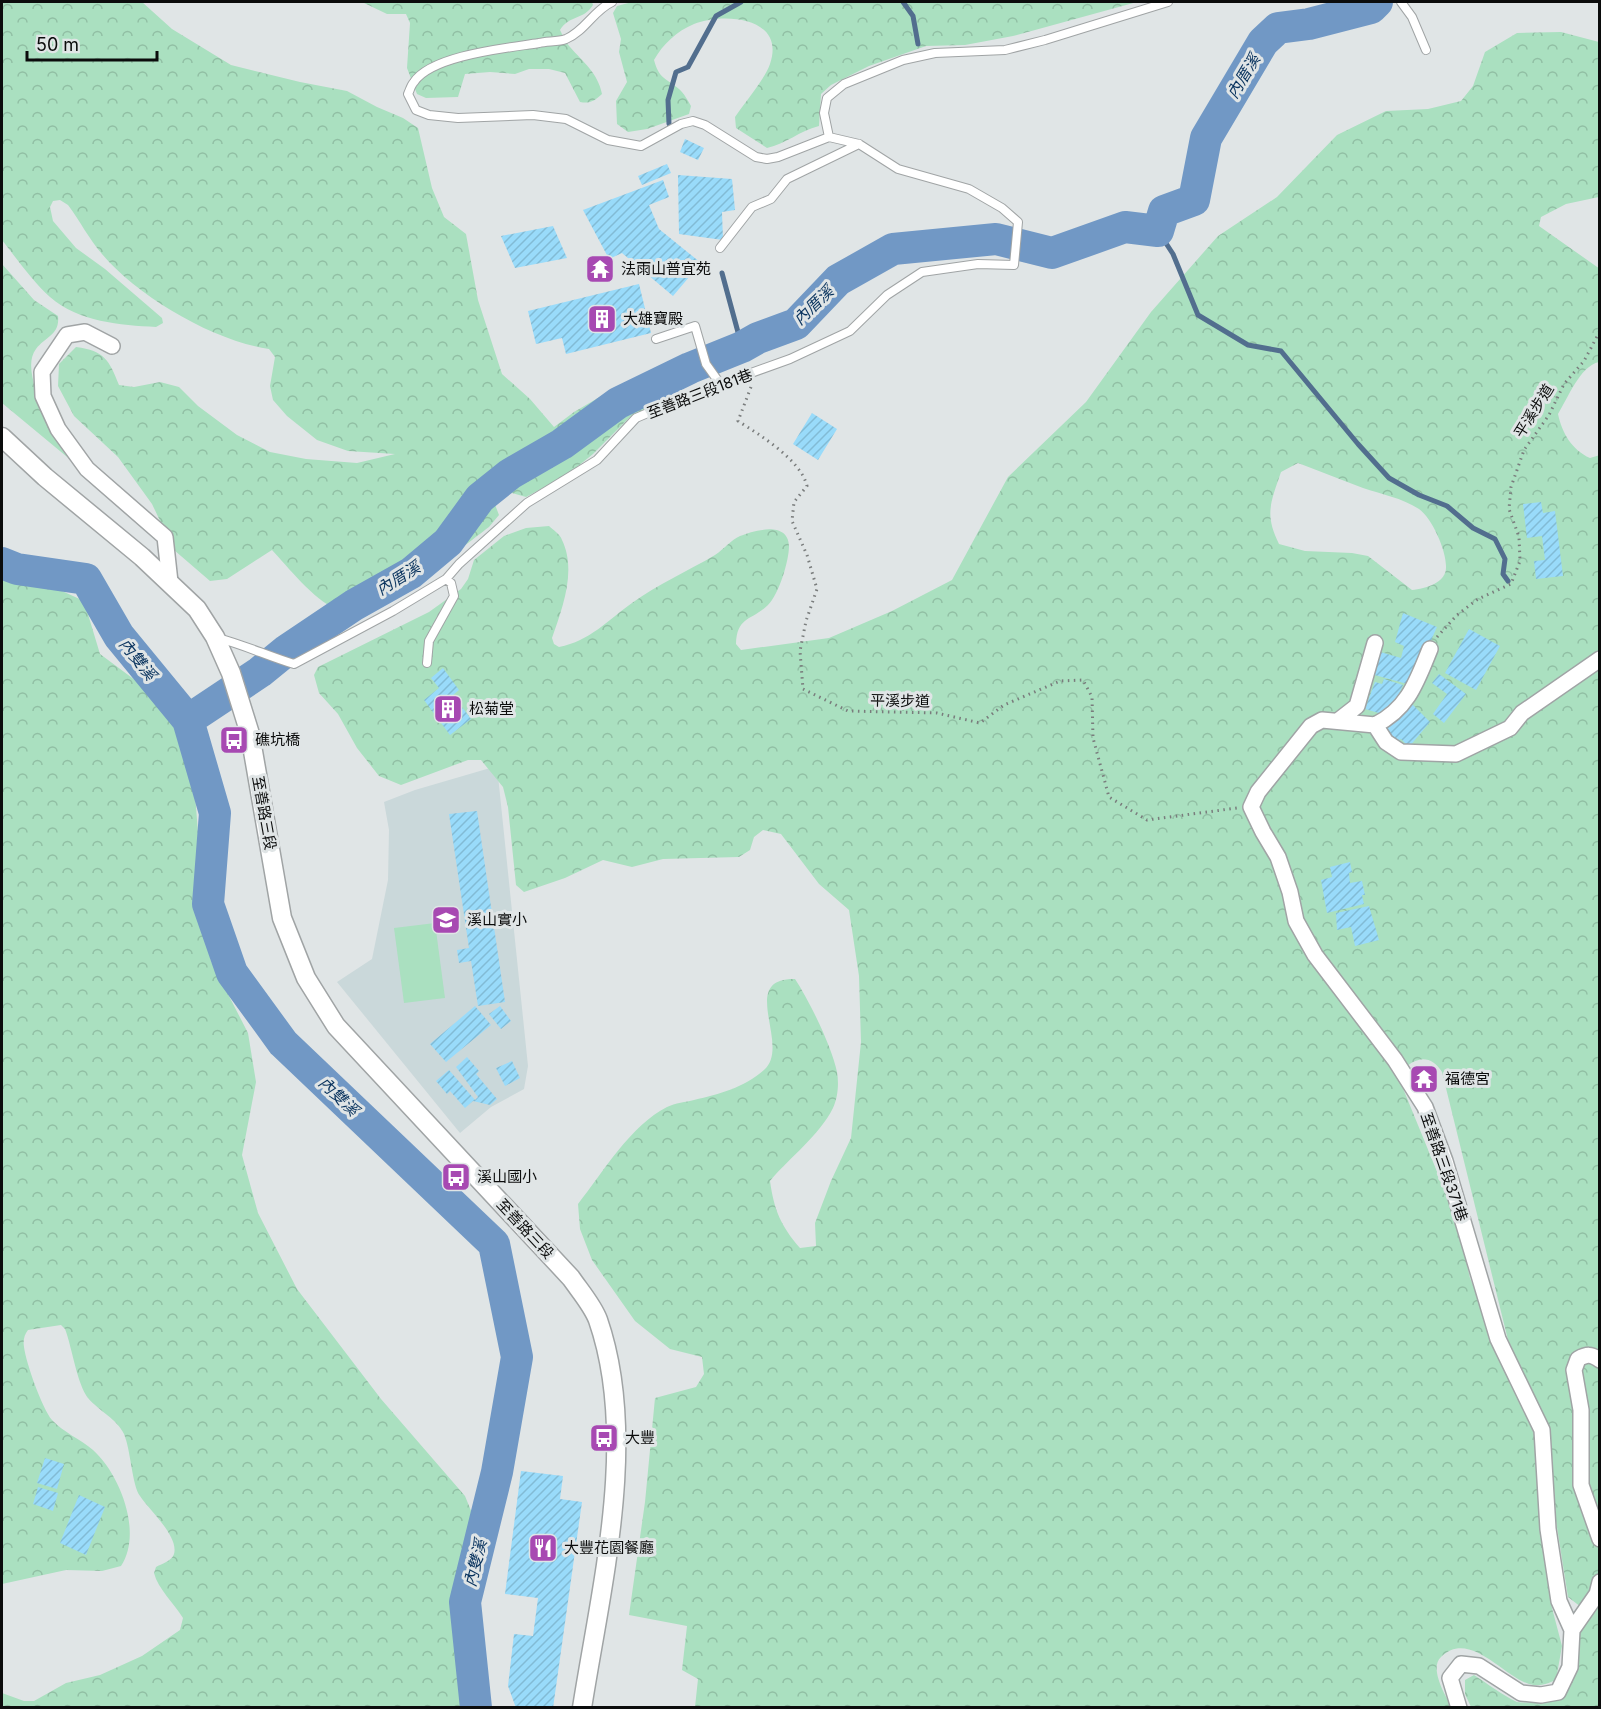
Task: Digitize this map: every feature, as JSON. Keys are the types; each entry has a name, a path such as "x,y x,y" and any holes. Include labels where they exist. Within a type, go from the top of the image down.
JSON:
{"street":[{"path":"112,346 85,332 67,335 42,372 44,396 58,429 87,469 165,537 170,582"},
{"path":"2,437 45,477 170,582 197,609 216,637"},
{"name":"至善路三段","path":"216,637 242,702 250,734 282,918 306,978 336,1026 571,1278 597,1318 611,1371 615,1424 615,1498 582,1707"},
{"path":"1339,720 1357,706 1375,643"},
{"path":"1251,807 1258,792 1311,726 1322,720 1375,725 1388,718 1408,697 1430,649"},
{"path":"1375,725 1386,742 1401,752 1456,754 1510,728 1522,713 1599,658"},
{"name":"至善路三段371巷","path":"1251,807 1278,857 1290,892 1296,921 1315,954 1395,1060 1425,1107 1445,1161 1498,1339 1542,1430 1548,1529 1559,1602 1572,1630 1570,1667 1558,1692 1541,1695 1521,1693 1479,1666 1461,1664 1450,1678 1459,1707"},
{"path":"1599,1360 1592,1355 1585,1355 1578,1359 1574,1370 1581,1410 1581,1485 1599,1539"},
{"path":"1572,1630 1597,1594 1599,1582"}],"lane":[{"path":"612,2 601,6 584,25 567,38 451,59 432,67 414,80 408,94 416,110 429,115 458,117 533,115 566,119 608,140 642,146 681,124 693,121 705,125 756,157 767,159 778,157 828,137 859,144"},
{"path":"828,137 824,113 827,98 844,84 903,60 935,53 1005,50 1168,2"},
{"path":"1401,2 1412,17 1426,50"},
{"path":"720,248 752,207 771,199 787,179 859,144"},
{"name":"至善路三段181巷","path":"216,637 243,644 259,653 294,664 393,611 446,579 459,564 527,503 597,460 636,418 690,395 790,359 850,331 887,295 922,272 978,264 1014,266 1018,222 1002,208 969,189 898,169 859,144"},
{"path":"656,339 695,326 706,364 721,385"},
{"path":"427,663 429,641 454,596 451,583 446,579"}],"path":[{"name":"平溪步道","path":"1430,649 1435,639 1457,615 1478,599 1511,584 1520,561 1520,537 1509,509 1511,487 1524,450 1549,415 1564,384 1584,361 1599,331"},
{"name":"平溪步道","path":"756,372 738,421 764,437 804,474 807,486 794,502 792,521 807,555 817,590 806,621 800,651 802,688 848,711 937,713 980,723 1004,705 1060,681 1083,680 1092,697 1094,738 1109,798 1147,820 1251,807"}],"shaded area":[{"name":"溪山實小","path":"497,766 528,1066 524,1089 491,1107 460,1133 337,982 372,959 388,880 389,830 384,802 415,790"}],"green space":[{"path":"2,2 142,2 172,29 231,65 347,91 403,118 418,128 432,188 444,217 466,234 478,300 502,374 530,399 554,427 603,395 668,374 671,384 668,397 631,416 593,454 567,475 526,497 512,493 495,476 486,476 480,480 494,502 499,515 489,527 415,581 371,604 352,609 335,608 327,604 302,582 272,550 227,579 210,581 174,550 152,504 118,457 74,416 58,386 59,364 76,347 94,351 105,358 119,385 134,387 160,382 179,387 198,406 237,435 270,452 306,459 357,463 395,454 348,451 317,440 287,416 273,400 270,386 275,357 269,349 225,337 201,327 156,301 117,270 97,248 68,205 60,200 53,201 50,207 53,221 76,248 105,269 162,318 163,323 156,327 142,326 100,321 87,317 61,305 31,278 2,240"},
{"path":"362,2 592,2 593,5 589,10 568,22 560,30 569,45 594,74 602,94 587,103 580,102 565,73 549,69 529,69 515,74 490,72 465,74 458,97 426,98 417,94 407,68 410,23 406,14 387,14"},
{"path":"632,2 1137,2 1013,36 965,45 926,46 869,66 831,85 821,94 819,126 767,148 736,128 735,117 767,70 773,48 769,36 761,28 735,19 707,20 682,30 671,39 654,60 661,75 686,97 691,106 689,114 647,129 628,132 617,124 616,101 627,82 619,52 621,39 613,13 617,6"},
{"path":"1561,32 1599,42 1599,197 1566,204 1541,217 1539,226 1600,269 1599,362 1580,376 1558,414 1562,428 1573,446 1590,458 1600,455 1599,1707 1471,1707 1465,1694 1465,1680 1474,1675 1517,1702 1539,1702 1555,1696 1566,1686 1573,1672 1577,1657 1581,1607 1568,1597 1556,1521 1551,1441 1543,1414 1508,1340 1442,1072 1431,1061 1422,1059 1407,1066 1401,1081 1402,1086 1456,1218 1470,1278 1536,1439 1541,1539 1552,1608 1562,1646 1556,1680 1540,1685 1529,1684 1486,1657 1463,1648 1452,1650 1441,1657 1438,1662 1439,1682 1452,1707 695,1707 698,1679 682,1670 687,1626 629,1615 645,1502 655,1398 696,1387 704,1374 702,1357 670,1349 635,1321 592,1260 580,1229 578,1204 618,1150 641,1125 654,1115 673,1104 731,1090 764,1070 771,1059 772,1046 767,1001 770,989 778,982 795,979 825,1037 837,1072 838,1090 833,1108 820,1128 770,1181 776,1209 788,1232 800,1248 816,1246 815,1223 851,1138 861,1042 859,976 849,910 819,884 781,834 763,830 754,837 750,850 739,857 663,859 632,867 603,860 565,878 524,892 516,885 508,807 503,787 481,760 468,760 401,785 379,776 357,748 338,714 319,693 314,675 318,667 429,612 461,589 468,579 474,560 504,536 526,528 549,526 561,538 566,552 568,577 566,590 552,638 554,644 559,647 589,635 642,596 715,555 737,538 762,530 777,530 783,533 789,546 787,560 783,577 772,600 739,628 736,644 741,650 829,638 892,611 952,580 1008,477 1086,402 1151,312 1218,236 1277,197 1337,135 1386,111 1428,109 1461,101 1473,86 1485,52 1517,33","holes":["1298,463 1399,499 1419,509 1429,519 1441,543 1446,566 1443,577 1435,584 1412,590 1368,556 1305,551 1279,544 1270,516 1274,492 1281,472"]},
{"path":"2,264 34,300 58,316 55,331 36,349 32,360 32,373 42,405 72,461 2,403"},
{"path":"2,577 19,584 51,586 84,601 100,654 143,686 174,721 194,780 198,833 196,901 211,961 248,1033 256,1082 242,1155 258,1213 297,1289 381,1399 465,1496 474,1518 457,1574 458,1658 466,1707 2,1707 2,1693 24,1701 34,1701 66,1683 100,1675 142,1656 180,1630 183,1618 154,1573 156,1567 173,1556 172,1539 137,1491 124,1434 84,1392 65,1329 61,1325 28,1330 24,1343 25,1354 39,1396 52,1420 93,1450 112,1474 120,1489 129,1521 130,1537 127,1553 121,1566 102,1571 66,1570 2,1584"},
{"path":"435,923 445,998 404,1003 394,928"}],"building":[{"path":"685,139 704,148 698,160 680,152"},
{"path":"667,164 671,173 642,185 638,176"},
{"path":"678,175 732,179 735,210 722,212 723,240 679,234"},
{"path":"663,180 669,197 649,205 659,229 701,263 673,296 622,253 609,259 583,210"},
{"path":"553,226 567,258 515,268 501,236"},
{"name":"大雄寶殿","path":"639,284 651,333 566,354 562,338 536,344 528,311"},
{"path":"812,413 837,429 818,460 793,444"},
{"path":"1541,502 1543,513 1555,511 1563,576 1536,579 1534,561 1545,560 1542,536 1527,538 1523,504"},
{"path":"1403,613 1437,627 1411,685 1371,674 1377,651 1401,658 1404,646 1395,642"},
{"path":"1469,629 1500,646 1476,690 1445,673"},
{"name":"松菊堂","path":"443,668 459,690 453,695 471,719 450,735 424,700 439,688 431,678"},
{"path":"1439,674 1466,694 1444,723 1433,714 1447,694 1432,683"},
{"path":"1384,679 1403,685 1389,716 1365,709 1375,682 1382,684"},
{"path":"1410,702 1430,722 1409,747 1401,739 1396,742 1385,729"},
{"path":"477,811 505,1002 478,1006 471,961 459,963 457,950 469,948 449,814"},
{"path":"1350,862 1352,872 1349,873 1350,883 1362,881 1364,904 1327,913 1321,880 1332,877 1330,867"},
{"path":"1369,906 1379,940 1355,946 1351,927 1337,930 1336,913"},
{"path":"475,1006 491,1025 446,1062 430,1044"},
{"path":"500,1006 511,1021 501,1029 489,1014"},
{"path":"467,1057 479,1071 476,1074 497,1099 490,1105 473,1101 465,1108 450,1091 447,1094 436,1081 449,1070 475,1100 478,1097 456,1067"},
{"path":"512,1061 520,1078 505,1086 496,1068"},
{"path":"45,1458 64,1464 57,1489 37,1483"},
{"name":"大豐花園餐廳","path":"521,1471 563,1476 560,1499 582,1502 553,1708 516,1708 508,1686 514,1634 533,1636 538,1598 505,1594"},
{"path":"38,1487 58,1493 53,1511 33,1504"},
{"path":"79,1495 105,1507 86,1555 60,1543"}],"waterway":[{"path":"669,124 668,100 676,72 688,67 716,16 741,2"},
{"path":"903,2 913,16 918,44"},
{"name":"內厝溪","path":"188,720 354,605 411,573 448,542 480,498 510,474 562,444 618,403 690,368 796,324 838,280 893,249 996,239 1052,253 1125,227 1158,231 1164,211 1194,200 1206,138 1263,42 1278,28 1309,24 1371,8 1377,2"},
{"path":"1158,231 1173,254 1198,315 1248,345 1281,351 1389,478 1419,495 1447,506 1473,528 1495,539 1505,559 1503,574 1508,581"},
{"path":"722,273 742,347"},
{"name":"內雙溪","path":"2,563 17,569 86,579 119,636 188,720 215,813 208,904 232,973 283,1043 494,1244 517,1357 497,1472 465,1602 476,1708"}],"place":[{"name":"法雨山普宜苑","path":"600,269"},
{"name":"大雄寶殿","path":"602,319"},
{"name":"松菊堂","path":"448,709"},
{"name":"礁坑橋","path":"234,740"},
{"name":"溪山實小","path":"446,920"},
{"name":"福德宮","path":"1424,1079"},
{"name":"溪山國小","path":"456,1177"},
{"name":"大豐","path":"604,1438"},
{"name":"大豐花園餐廳","path":"543,1548"}]}
